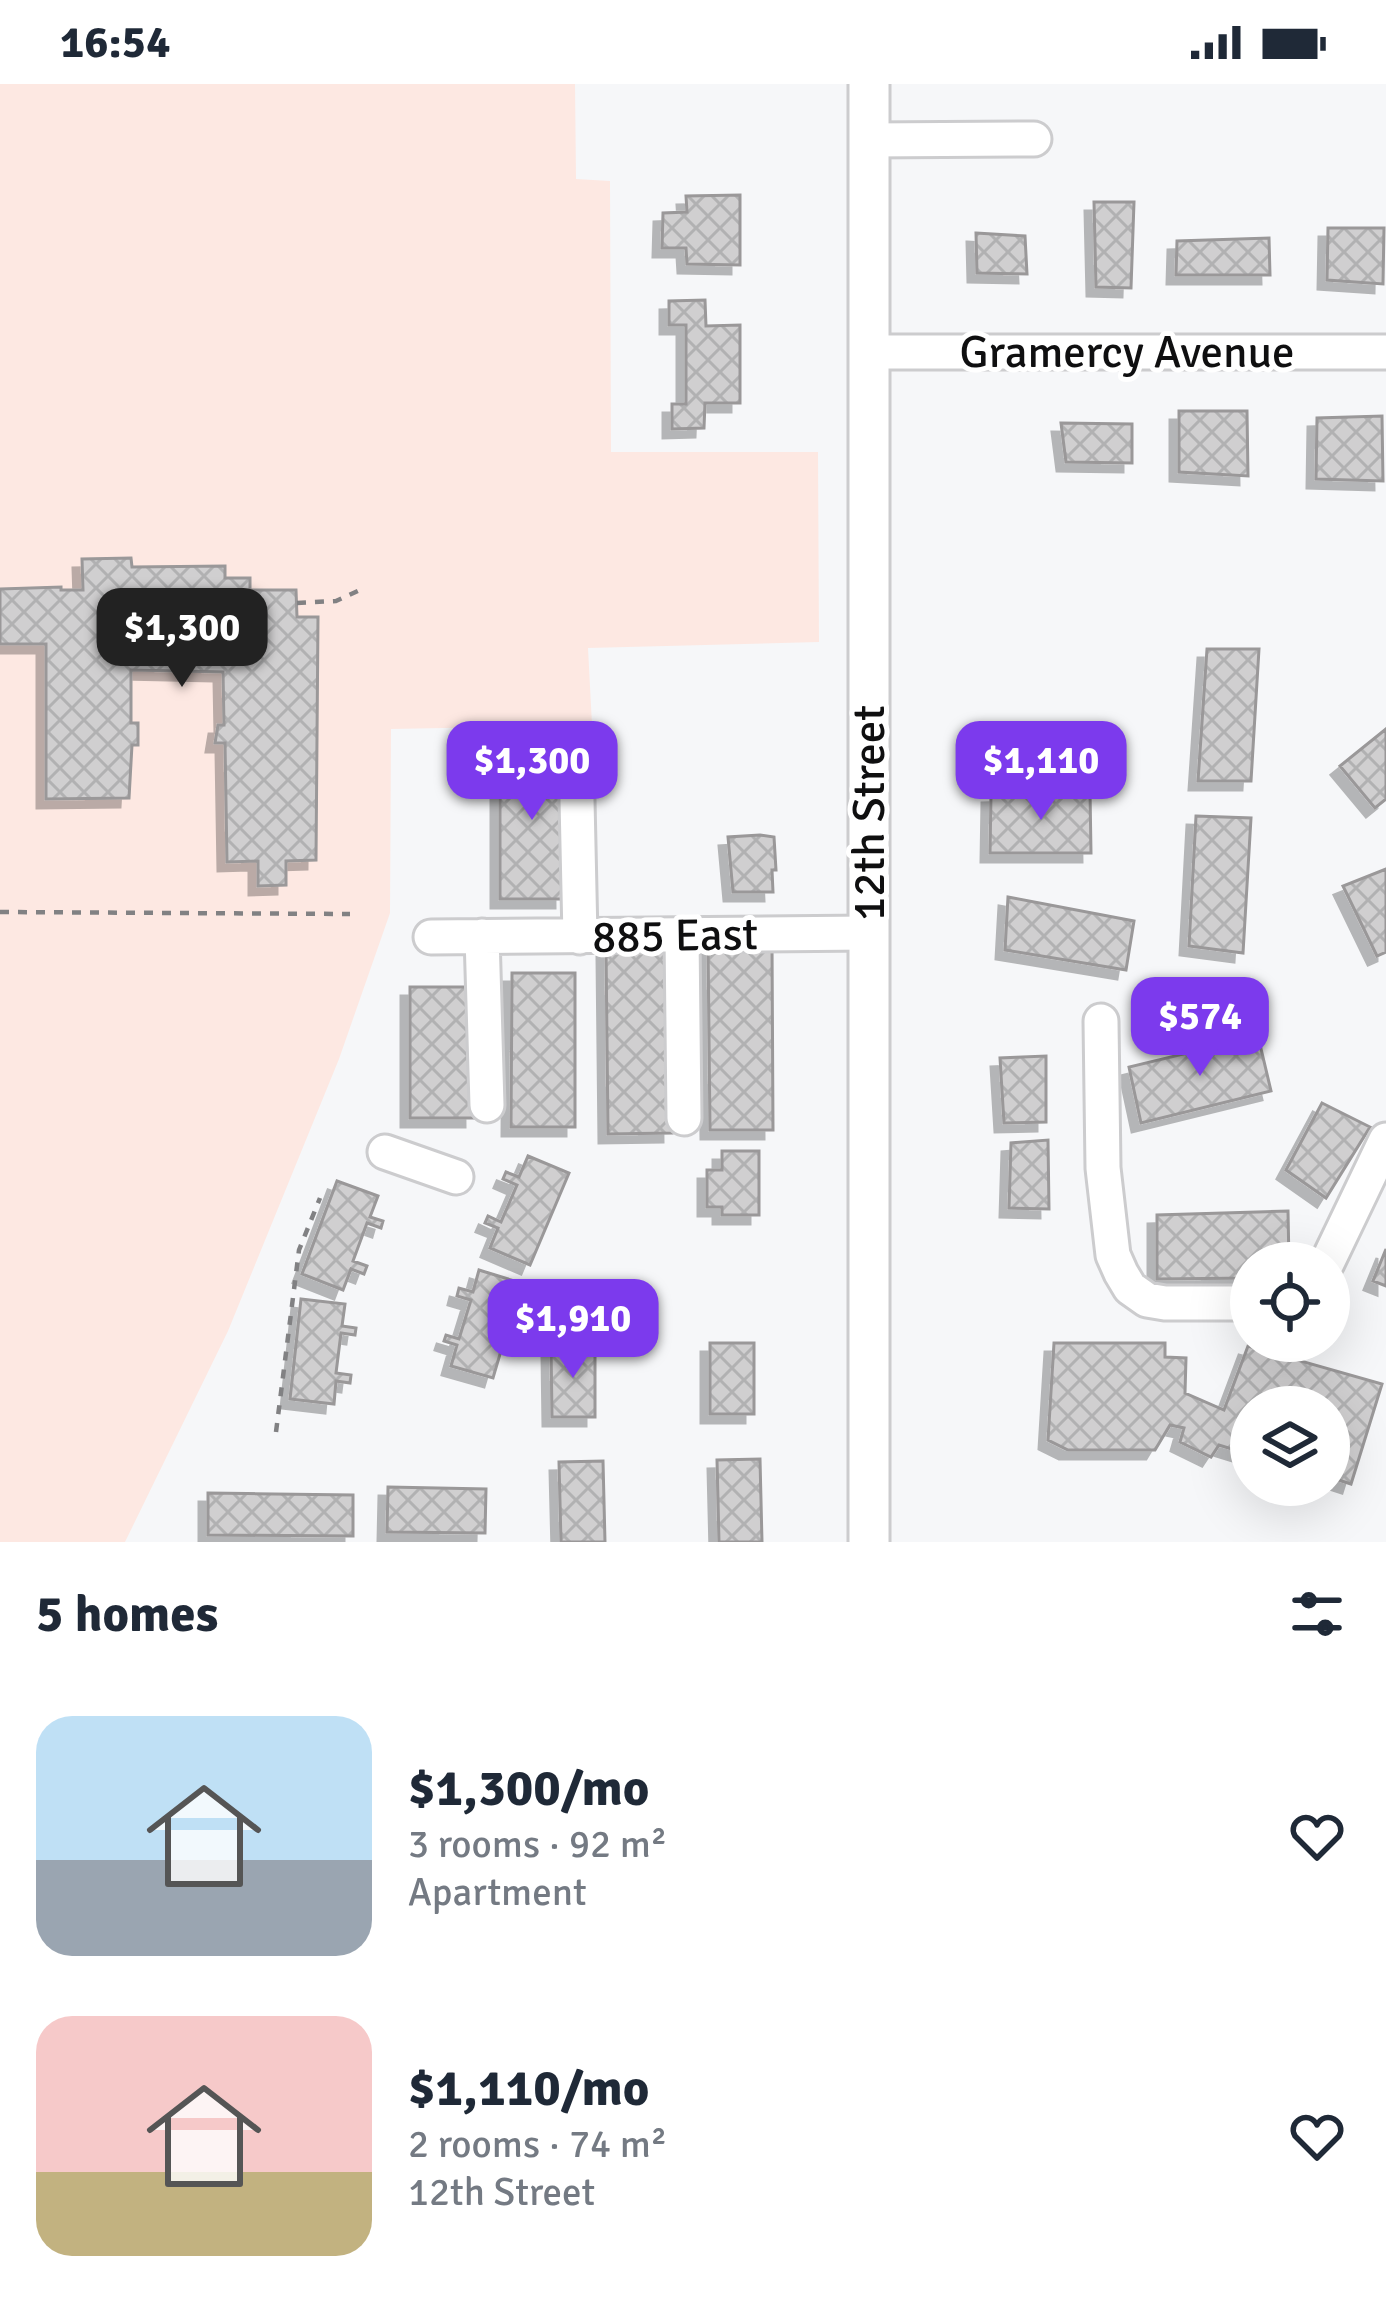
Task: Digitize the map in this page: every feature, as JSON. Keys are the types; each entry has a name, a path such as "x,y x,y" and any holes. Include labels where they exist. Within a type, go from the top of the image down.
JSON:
{"main road":[{"name":"12th Street","path":"868,84 869,1542"}],"street":[{"path":"868,140 1034,139"},
{"name":"Gramercy Avenue","path":"869,352 1386,352"},
{"path":"576,754 580,937"},
{"name":"885 East","path":"431,937 869,933"},
{"path":"682,935 684,1118"},
{"path":"482,936 487,1105"},
{"path":"1101,1021 1103,1168 1114,1256 1130,1288 1147,1300 1230,1303"},
{"path":"1338,1242 1386,1140"},
{"path":"385,1152 456,1177"}],"path":[{"path":"297,603 337,601 360,590"},
{"path":"0,912 350,914"},
{"path":"277,1432 299,1250 320,1198"}],"shaded area":[{"path":"0,84 575,84 576,179 610,181 611,452 818,452 819,642 588,648 592,725 391,729 390,913 339,1059 228,1331 125,1542 0,1542"}],"building":[{"path":"740,195 740,265 687,264 686,248 662,248 663,213 687,212 686,196"},
{"path":"1094,202 1134,202 1131,288 1096,287"},
{"path":"1328,228 1384,228 1383,284 1327,280"},
{"path":"976,233 1025,236 1027,274 977,273"},
{"path":"1269,238 1270,275 1176,275 1177,241"},
{"path":"705,300 706,326 740,325 740,403 705,403 704,428 672,429 672,404 686,404 686,325 669,325 669,301"},
{"path":"1179,411 1247,411 1248,476 1179,472"},
{"path":"1382,416 1383,481 1316,479 1317,418"},
{"path":"1061,423 1132,424 1132,463 1066,462"},
{"path":"131,558 132,567 225,566 225,578 250,578 250,590 296,590 297,617 318,617 316,860 286,861 286,885 258,886 258,861 227,862 225,743 215,743 218,725 224,725 223,672 131,670 131,723 138,723 138,745 132,745 129,798 46,799 46,644 0,644 0,589 83,590 82,559"},
{"path":"1207,649 1259,649 1251,781 1198,781"},
{"path":"1386,729 1386,799 1375,808 1340,766"},
{"path":"500,746 563,746 564,899 500,899"},
{"path":"1090,791 1091,853 990,853 991,794"},
{"path":"1196,816 1251,818 1243,953 1189,946"},
{"path":"728,837 774,837 773,892 733,892"},
{"path":"1386,869 1386,952 1377,956 1343,886"},
{"path":"1008,897 1134,921 1126,970 1005,950"},
{"path":"772,943 773,1130 710,1130 708,944"},
{"path":"670,947 672,1133 608,1134 606,948"},
{"path":"512,973 575,973 575,1127 511,1127"},
{"path":"410,987 473,987 474,1118 410,1118"},
{"path":"1258,1036 1271,1091 1141,1123 1129,1067"},
{"path":"1046,1056 1046,1122 1004,1123 1000,1058"},
{"path":"1322,1103 1370,1127 1326,1198 1286,1170"},
{"path":"1048,1140 1049,1209 1009,1208 1011,1143"},
{"path":"722,1151 759,1151 759,1215 722,1215 722,1207 707,1207 707,1170 722,1170"},
{"path":"528,1156 569,1173 530,1265 490,1248 498,1228 485,1223 488,1216 501,1222 517,1185 503,1179 506,1172 519,1177"},
{"path":"337,1181 378,1196 370,1217 383,1221 381,1228 367,1223 353,1261 367,1266 364,1274 351,1269 343,1290 302,1274"},
{"path":"1288,1211 1289,1242 1230,1242 1230,1278 1157,1279 1157,1215"},
{"path":"1386,1249 1386,1286 1373,1281"},
{"path":"479,1270 521,1283 493,1378 451,1366 457,1345 444,1341 446,1335 459,1339 471,1300 457,1296 459,1288 473,1292"},
{"path":"301,1299 345,1304 342,1326 356,1328 355,1335 341,1333 336,1373 351,1375 350,1383 336,1381 334,1404 290,1399"},
{"path":"710,1343 754,1343 754,1414 710,1414"},
{"path":"1054,1343 1165,1343 1165,1357 1186,1358 1185,1393 1224,1410 1230,1394 1230,1448 1219,1445 1211,1457 1180,1442 1184,1428 1170,1425 1155,1450 1068,1450 1048,1440"},
{"path":"595,1345 595,1417 552,1417 551,1346"},
{"path":"1242,1362 1304,1362 1382,1384 1351,1484 1350,1386 1233,1386"},
{"path":"760,1459 762,1542 719,1542 717,1460"},
{"path":"603,1461 605,1542 561,1542 559,1462"},
{"path":"388,1487 486,1489 485,1533 387,1532"},
{"path":"208,1493 353,1495 353,1536 208,1535"}]}
